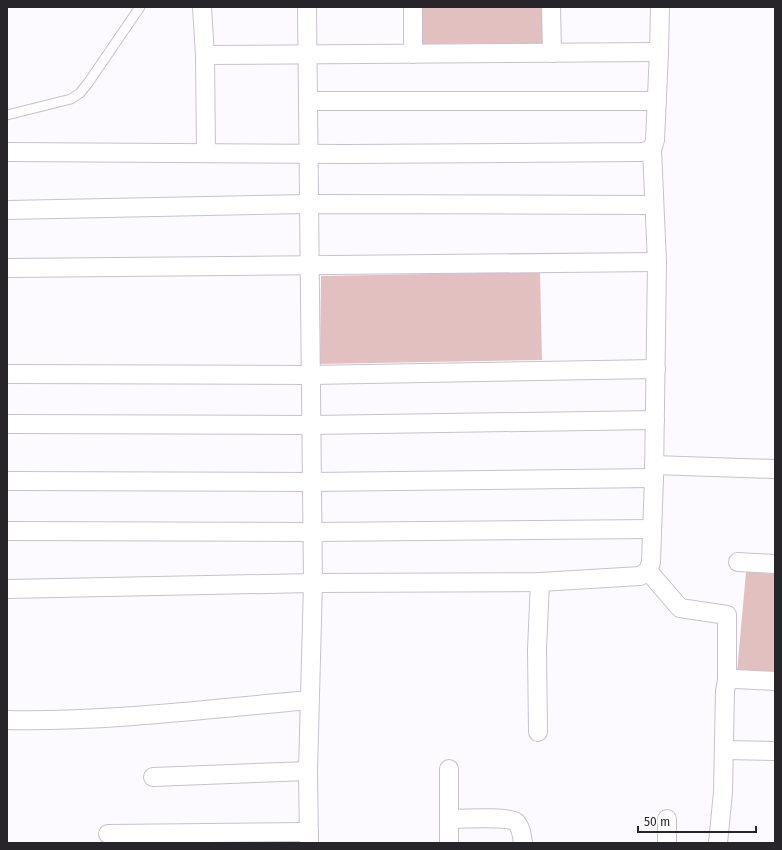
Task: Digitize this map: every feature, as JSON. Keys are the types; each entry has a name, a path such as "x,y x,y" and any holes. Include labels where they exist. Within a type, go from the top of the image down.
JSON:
{"street":[{"path":"202,7 205,55 206,153"},
{"path":"108,834 309,837 308,763 313,583 307,7"},
{"path":"413,7 413,54"},
{"path":"551,7 552,53"},
{"path":"7,588 313,583 540,582 640,576 648,571 651,562 656,369 657,262 652,150 655,140 660,7"},
{"path":"205,55 659,52"},
{"path":"309,101 657,101"},
{"path":"7,152 309,154 641,152 652,150"},
{"path":"7,210 310,204 654,205"},
{"path":"7,268 657,262"},
{"path":"7,374 310,375 656,369"},
{"path":"7,424 311,425 655,420"},
{"path":"7,481 311,482 775,469"},
{"path":"7,531 312,532 652,529"},
{"path":"738,562 775,564"},
{"path":"648,571 680,608 727,615 727,680 725,690 723,792 719,840"},
{"path":"538,732 537,649 540,582"},
{"path":"727,680 775,681"},
{"path":"7,720 43,721 103,719 309,707"},
{"path":"724,750 775,752"},
{"path":"153,777 308,763"},
{"path":"448,769 449,843"},
{"path":"449,818 504,819 516,822 520,829 522,843"},
{"path":"667,819 667,843"}],"lane":[{"path":"7,115 71,99 80,93 88,84 140,7"}],"shaded area":[{"path":"423,7 542,7 542,43 422,44"},
{"path":"540,272 542,360 320,364 321,276"},
{"path":"746,572 775,574 775,674 737,672"}]}
